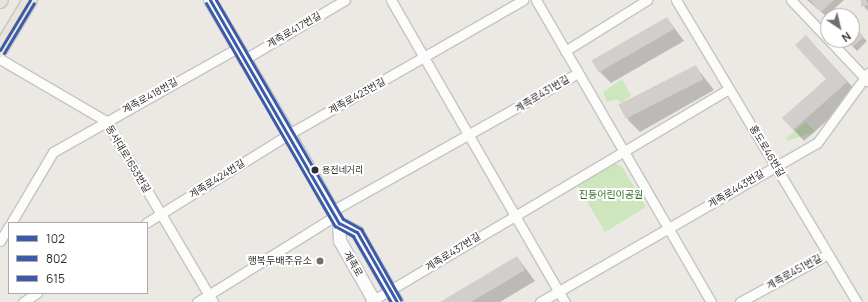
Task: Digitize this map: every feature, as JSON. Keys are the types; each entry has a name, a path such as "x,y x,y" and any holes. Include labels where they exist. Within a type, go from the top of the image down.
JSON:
{"main road":[{"path":"0,50 30,0"},
{"name":"계족로","path":"211,1 236,48 289,134 335,217 340,241 373,301"},
{"name":"계족로","path":"335,217 357,232 397,302"}],"street":[{"name":"계족로417번길","path":"243,60 345,0"},
{"path":"391,0 565,302"},
{"name":"계족로423번길","path":"289,134 425,58 523,0"},
{"path":"536,0 578,73"},
{"path":"565,51 647,0"},
{"name":"홍도로46번길","path":"676,0 857,302"},
{"path":"791,0 820,31"},
{"name":"계족로418번길","path":"12,222 53,152 236,48"},
{"path":"837,48 867,77"},
{"name":"동서대로1653번길","path":"0,59 106,121 211,298"},
{"name":"계족로431번길","path":"197,302 211,298 335,217 578,73 623,150"},
{"name":"계족로443번길","path":"540,302 817,143 867,77"},
{"name":"계족로437번길","path":"373,301 514,214 729,89"},
{"name":"계족로424번길","path":"148,222 289,134"},
{"path":"623,150 711,302"},
{"path":"0,241 8,228"},
{"name":"계족로451번길","path":"740,302 828,254"},
{"path":"23,302 35,297"}],"green space":[{"path":"622,79 631,96 621,103 617,99 607,102 603,92"},
{"path":"806,122 816,132 787,141 787,137"},
{"name":"진등어린이공원","path":"612,161 623,168 646,207 605,232 576,183"}],"building":[{"path":"810,0 834,0 825,8 820,8 820,11"},
{"path":"861,0 866,0 868,5 861,7"},
{"path":"667,17 674,29 599,73 592,60"},
{"path":"860,32 864,37 860,40"},
{"path":"806,35 847,82 793,130 782,118 826,79 795,45"},
{"path":"696,65 703,79 626,119 618,104"},
{"path":"517,256 525,270 471,302 440,302"}],"transit line":[{"name":"102","path":"0,50 30,0"},
{"name":"102","path":"210,0 339,223 357,232 397,302"},
{"name":"615","path":"216,0 343,219 361,229 401,300"},
{"name":"802","path":"4,53 34,3"},
{"name":"802","path":"206,3 335,226 353,236 391,302"}],"place":[{"name":"용전네거리","path":"315,170"},
{"name":"행복두배주유소","path":"320,261"}]}
